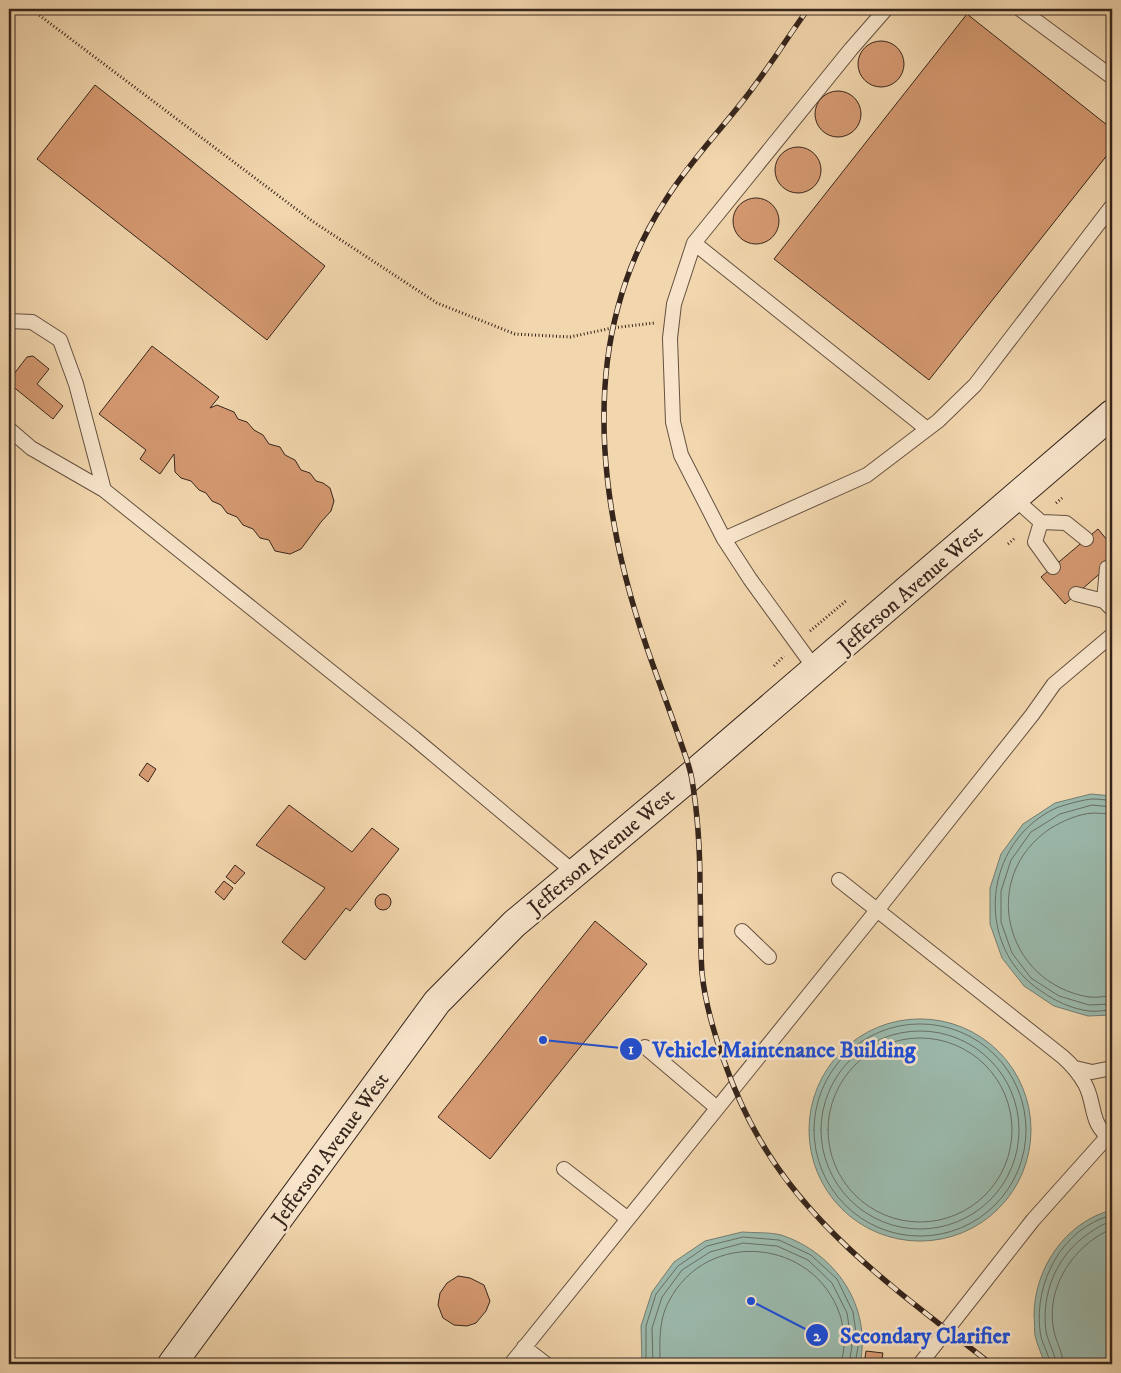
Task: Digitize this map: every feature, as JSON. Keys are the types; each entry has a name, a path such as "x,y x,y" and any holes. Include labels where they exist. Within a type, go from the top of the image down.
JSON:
{"main road":[{"name":"Jefferson Avenue West","path":"172,1364 437,1002 514,924 816,670 1112,414"}],"lane":[{"path":"816,670 724,539 681,455 674,422 670,338 674,304 694,243 886,9"},
{"path":"1020,9 1112,77"},
{"path":"724,539 868,475 927,429 975,385 1112,206"},
{"path":"694,243 927,429"},
{"path":"9,321 32,322 60,340 76,384 104,490"},
{"path":"9,429 31,448 104,490 414,738 575,873"},
{"path":"1015,499 1041,522 1066,523 1086,539"},
{"path":"1041,522 1035,542 1053,567"},
{"path":"1076,594 1108,605 1108,568"},
{"path":"511,1364 878,909 1054,684 1112,636"},
{"path":"839,880 878,909 1075,1068 1086,1086 1097,1124 1110,1138 1033,1220 920,1364"},
{"path":"742,931 769,958"},
{"path":"645,1047 717,1108"},
{"path":"1075,1068 1092,1072 1112,1068"},
{"path":"564,1168 628,1218"},
{"path":"524,1347 546,1364"}],"path":[{"path":"31,9 312,221 437,303 515,334 570,337 612,328 672,320"}],"water":[{"path":"1091,794 1112,796 1112,1015 1088,1016 1054,1006 1024,986 1002,958 990,924 990,888 1001,854 1023,824 1055,803"},
{"path":"920,1019 942,1021 972,1032 990,1044 1006,1060 1018,1078 1026,1098 1031,1130 1029,1152 1018,1182 1006,1200 990,1216 972,1228 952,1236 920,1241 898,1239 868,1228 850,1216 834,1200 822,1182 814,1162 809,1130 811,1108 822,1078 834,1060 850,1044 868,1032 888,1024"},
{"path":"1112,1210 1112,1364 1045,1364 1035,1335 1034,1316 1035,1298 1046,1265 1055,1250 1080,1225 1095,1216"},
{"path":"742,1232 781,1235 801,1243 833,1269 846,1285 855,1303 860,1322 862,1343 860,1364 642,1364 641,1326 652,1292 674,1262 705,1241"}],"building":[{"path":"967,14 1112,129 1112,149 929,380 774,259"},
{"path":"886,41 898,47 903,55 903,73 898,81 890,86 876,87 864,81 859,73 858,59 864,47 872,42"},
{"path":"95,85 325,266 267,340 37,159"},
{"path":"843,91 847,92 857,101 860,105 860,123 851,133 843,137 833,137 825,133 816,123 815,109 819,101 829,92"},
{"path":"803,147 807,148 817,157 820,161 820,179 811,189 803,193 793,193 785,189 776,179 775,165 779,157 789,148"},
{"path":"761,198 765,199 775,208 778,212 778,230 769,240 761,244 751,244 743,240 734,230 733,216 737,208 747,199"},
{"path":"152,346 219,397 210,408 217,405 234,412 238,419 247,422 254,430 263,435 269,444 280,447 285,455 295,460 301,470 310,473 316,481 330,488 334,501 331,511 301,549 290,554 275,551 269,540 260,538 253,529 243,525 237,517 227,513 221,505 212,501 206,493 199,490 191,481 181,478 175,472 174,454 160,474 140,459 146,450 99,414"},
{"path":"33,356 49,369 37,384 63,406 53,419 11,385 10,379 27,357"},
{"path":"1098,529 1112,546 1112,563 1065,604 1041,577"},
{"path":"147,763 156,769 148,782 139,775"},
{"path":"289,805 352,852 372,828 399,849 350,911 346,908 305,960 282,942 325,888 256,845"},
{"path":"235,865 245,873 235,884 226,877"},
{"path":"224,881 233,888 224,900 215,892"},
{"path":"383,894 391,902 383,910 375,902"},
{"path":"595,921 647,964 490,1159 438,1117"},
{"path":"458,1276 470,1278 484,1285 490,1301 486,1311 476,1323 467,1326 454,1325 443,1318 438,1305 440,1293 447,1283"},
{"path":"866,1351 883,1353 881,1364 864,1364"}],"railway":[{"path":"808,9 736,110 674,187 657,213 637,252 622,293 609,349 604,435 607,479 623,565 634,607 691,775 696,806 700,860 701,962 705,993 723,1059 741,1102 760,1140 782,1174 807,1206 835,1235 895,1289 991,1364"}],"place":[{"name":"Vehicle Maintenance Building","path":"543,1040"},
{"name":"Secondary Clarifier","path":"751,1301"}]}
